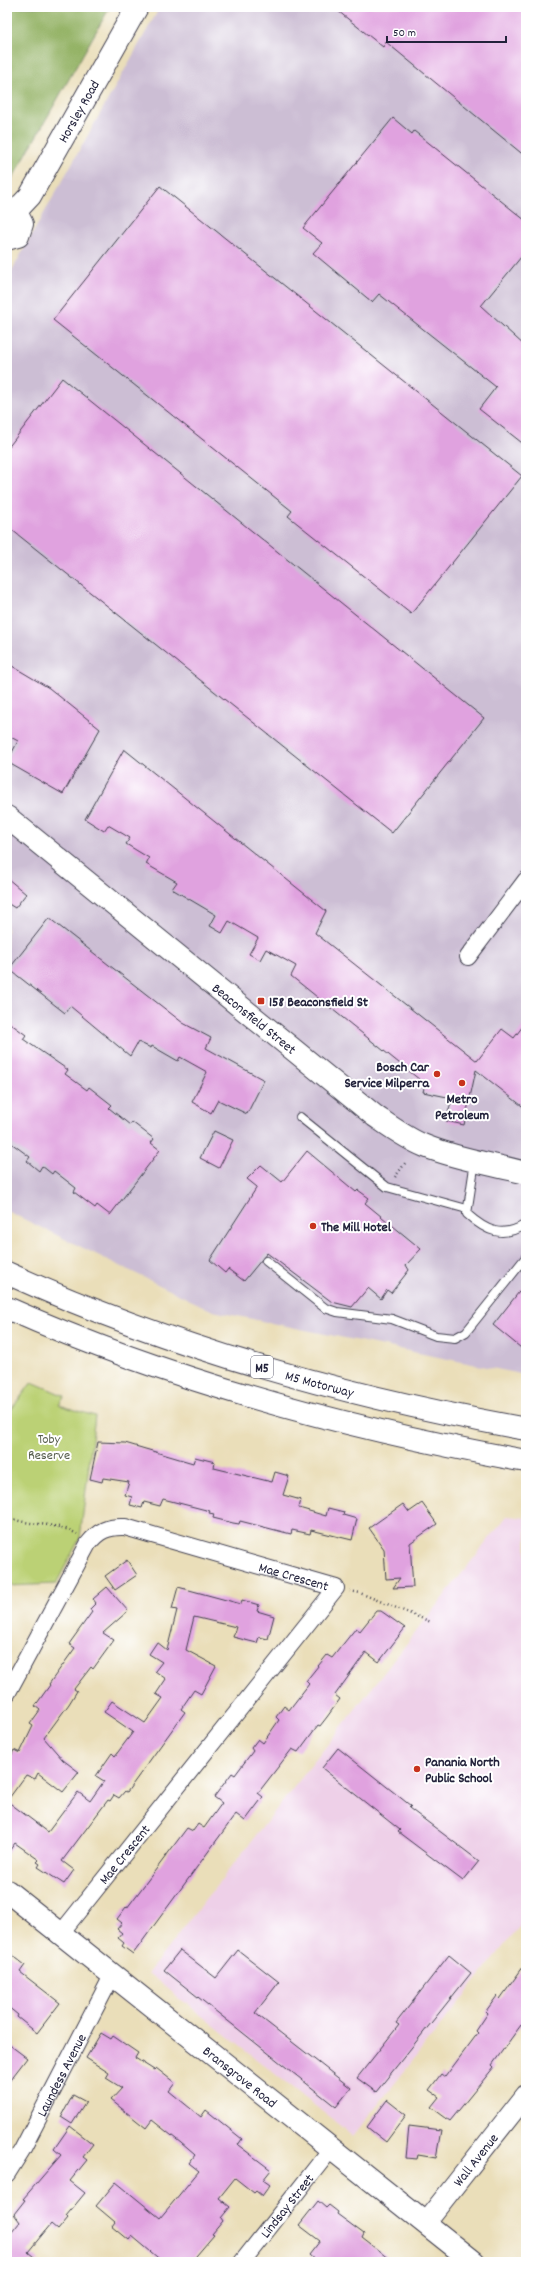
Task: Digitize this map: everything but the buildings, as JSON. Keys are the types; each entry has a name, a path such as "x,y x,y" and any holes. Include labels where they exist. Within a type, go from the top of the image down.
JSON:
{"main road":[{"name":"Horsley Road","path":"11,212 30,196 137,7"},
{"path":"7,239 18,236 22,228 21,219 11,212"},
{"name":"Beaconsfield Street","path":"7,817 375,1116 398,1132 424,1146 526,1173"},
{"name":"M5 Motorway","path":"7,1273 42,1289 162,1334 264,1368 362,1395 460,1417 526,1428"},
{"name":"M5","path":"7,1308 111,1351 279,1406 443,1446 526,1461"},
{"name":"Bransgrove Road","path":"7,1892 113,1974 474,2262"}],"street":[{"path":"468,957 526,880"},
{"name":"Mae Crescent","path":"7,1694 90,1542 95,1535 105,1529 125,1527 336,1588 61,1933"},
{"name":"Laundess Avenue","path":"7,2174 22,2150 113,1974"},
{"name":"Wall Avenue","path":"425,2223 526,2095"},
{"name":"Lindsay Street","path":"242,2262 331,2149"}],"lane":[{"path":"300,1117 387,1187 467,1209"},
{"path":"475,1160 467,1214 481,1226 501,1233 516,1230 526,1224"},
{"path":"266,1261 325,1308 337,1312 392,1319 436,1336 455,1338 466,1332 526,1257"}],"path":[{"path":"394,1179 406,1162"},
{"path":"7,1517 17,1522 38,1525 57,1525 71,1530 90,1542"},
{"path":"336,1588 360,1592 431,1622"}],"shaded area":[{"path":"160,7 526,7 526,1375 213,1311 7,1211 7,279"},
{"name":"Panania North Public School","path":"507,1516 526,1518 526,1918 353,2136 148,1973"}],"green space":[{"path":"7,7 110,7 7,188"},
{"name":"Toby Reserve","path":"32,1382 65,1396 59,1405 95,1416 80,1538 56,1584 7,1586 7,1415"}],"place":[{"name":"158 Beaconsfield St","path":"261,1001"},
{"name":"Bosch Car Service Milperra","path":"437,1074"},
{"name":"Metro Petroleum","path":"462,1083"},
{"name":"The Mill Hotel","path":"313,1226"},
{"name":"Panania North Public School","path":"417,1769"}]}
